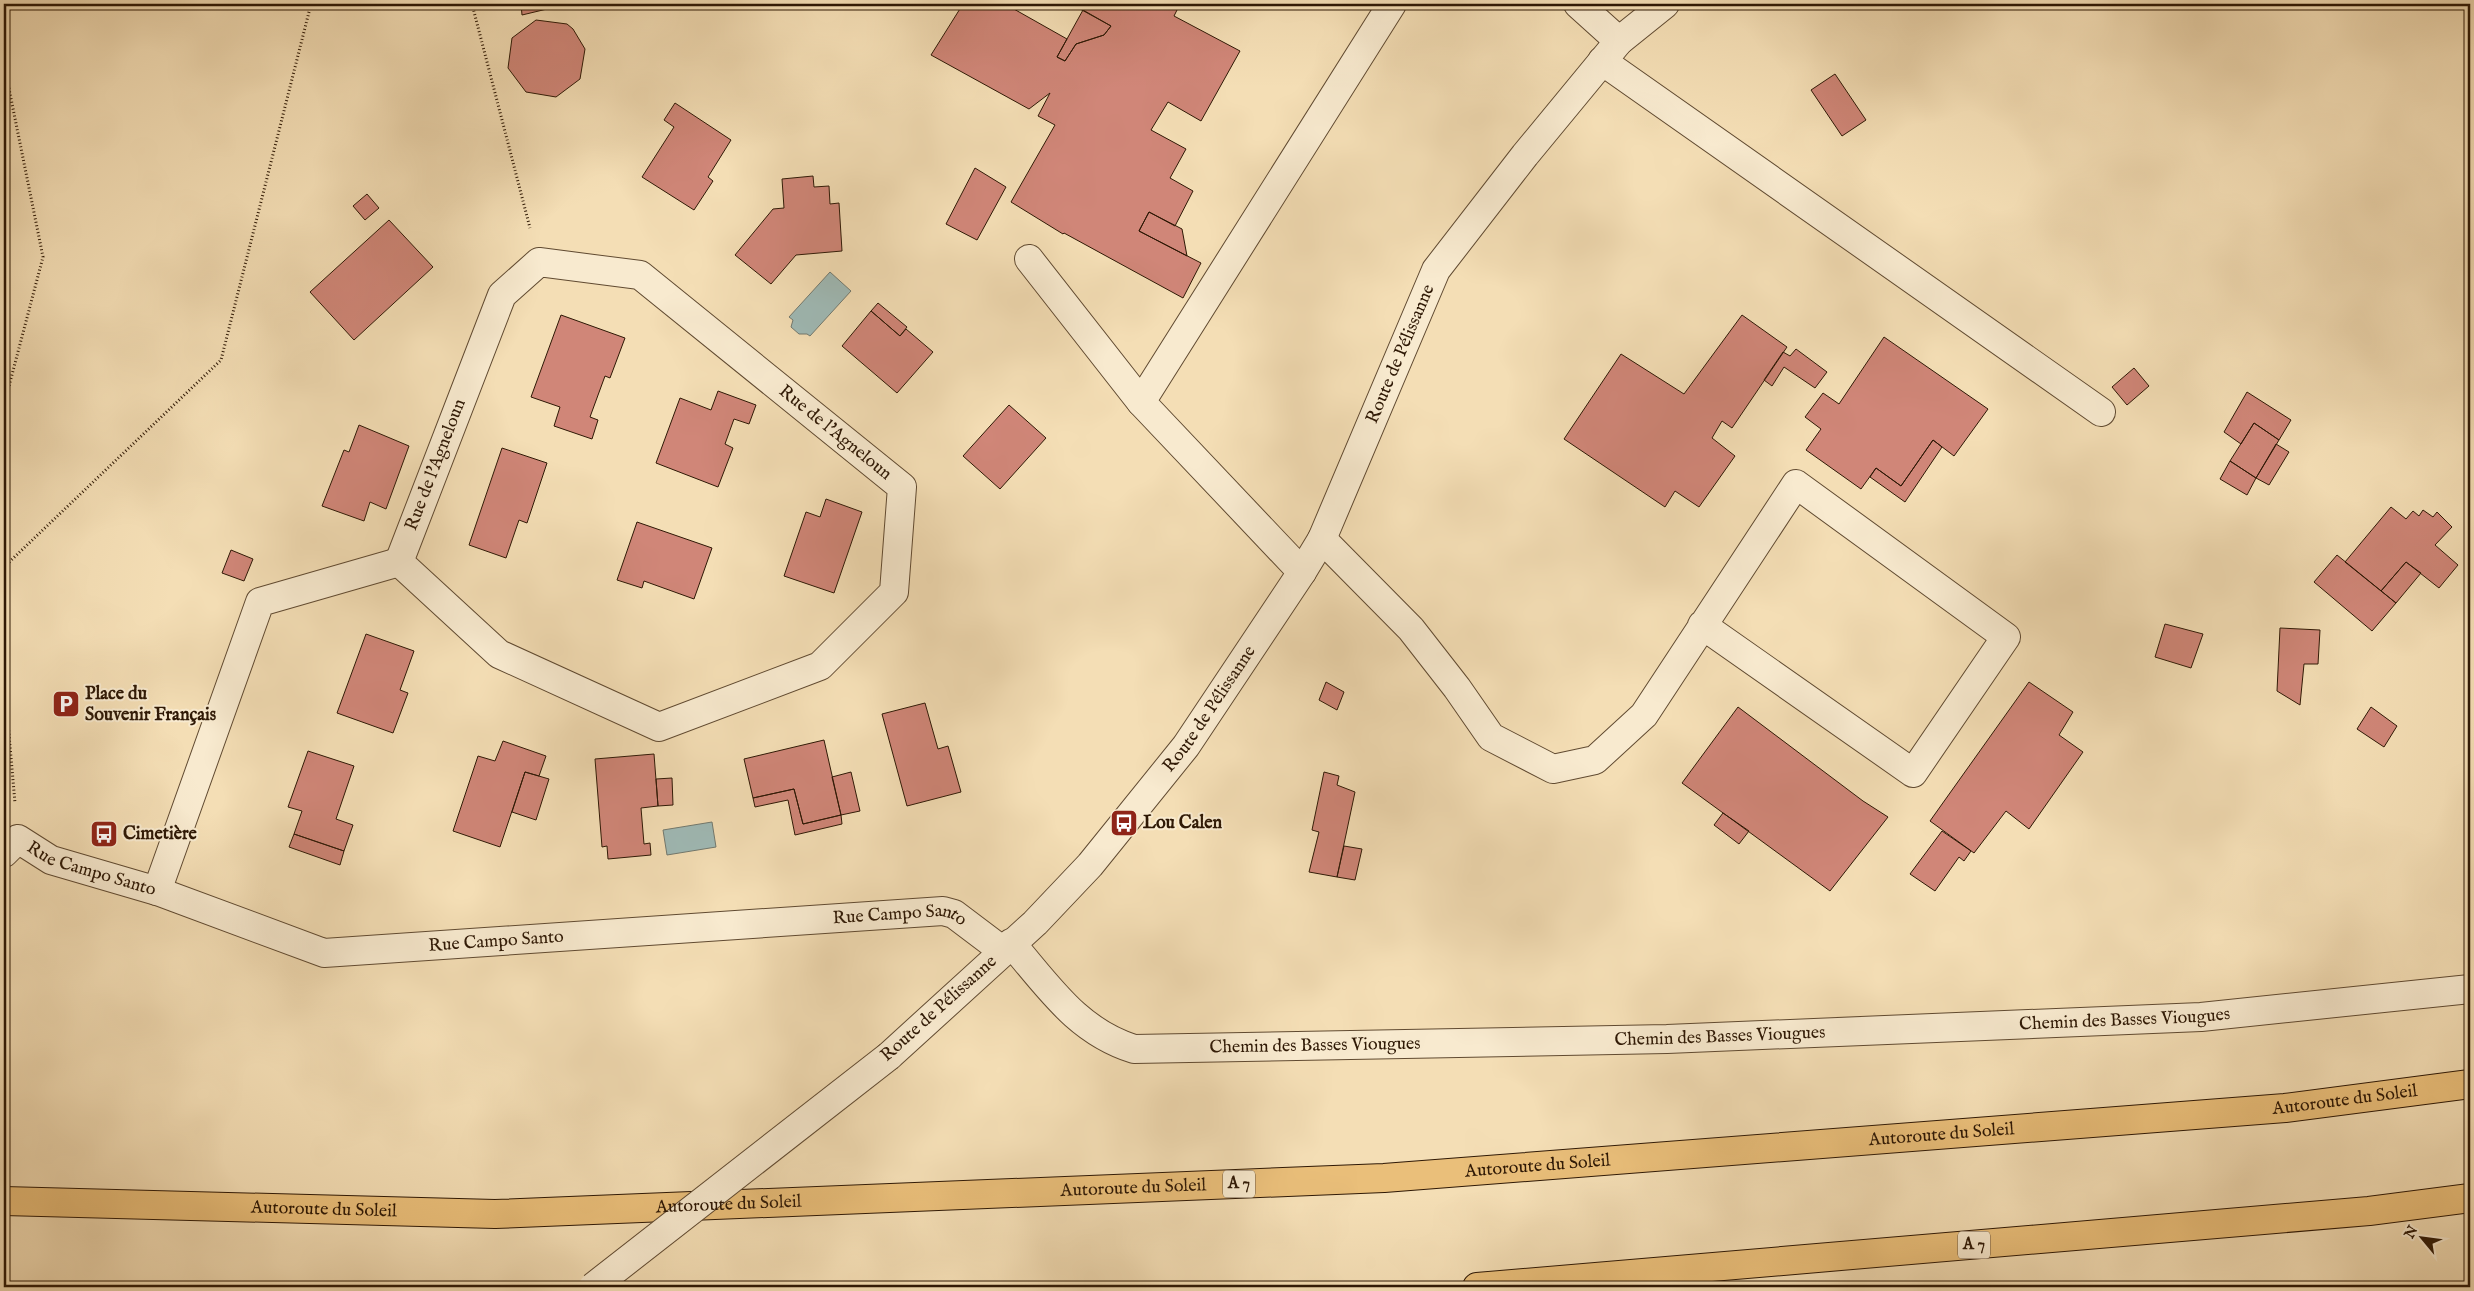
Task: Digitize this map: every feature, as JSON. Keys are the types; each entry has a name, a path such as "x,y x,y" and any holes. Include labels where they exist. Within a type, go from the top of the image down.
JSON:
{"highway":[{"name":"Autoroute du Soleil","path":"4,1201 495,1214 1384,1178 2275,1108 2470,1084"},
{"name":"A 7","path":"1477,1287 2369,1211 2470,1198"}],"street":[{"path":"1140,402 1392,4"},
{"path":"1578,4 1611,51 2101,412"},
{"name":"Route de Pélissanne","path":"593,1287 889,1056 1034,923 1090,865 1186,746 1322,539 1436,270 1525,155 1611,51 1665,4"},
{"path":"1029,258 1140,402 1302,572"},
{"name":"Rue de l'Agneloun","path":"539,262 640,275 902,487 894,592 820,666 659,727 499,654 399,562 502,295 539,262"},
{"path":"1322,539 1411,629 1491,737 1553,769 1595,760 1644,715 1702,625 1796,484 2006,637 1913,773 1702,625"},
{"path":"157,891 260,602 399,562"},
{"name":"Rue Campo Santo","path":"9,842 51,860 157,891 324,953 943,911 954,914 1007,947"},
{"name":"Chemin des Basses Viougues","path":"1007,947 1090,1029 1112,1042 1134,1049 1667,1039 2191,1018 2470,989"}],"path":[{"path":"4,568 221,360 311,4"},
{"path":"472,4 539,262"},
{"path":"4,43 4,64 43,256 4,406"},
{"path":"4,678 9,842"}],"water":[{"path":"830,272 851,291 810,336 799,334 791,327 793,320 789,317"},
{"path":"712,822 716,847 667,855 663,830"}],"building":[{"path":"521,4 546,4 547,9 522,15"},
{"path":"963,4 1005,4 1067,39 1057,57 1065,61 1076,44 1104,35 1111,26 1071,4 1180,4 1174,16 1240,51 1201,121 1168,102 1151,130 1186,149 1170,178 1193,191 1175,226 1149,212 1139,231 1201,263 1183,298 1063,234 1011,202 1055,125 1038,116 1050,93 1029,109 931,55"},
{"path":"1083,10 1111,26 1104,35 1076,44 1065,61 1057,57"},
{"path":"536,20 567,24 573,29 585,49 580,79 556,97 526,92 508,68 512,38"},
{"path":"1835,74 1866,120 1842,136 1811,90"},
{"path":"675,103 731,140 708,177 713,181 694,210 642,177 674,127 664,120"},
{"path":"975,168 1006,187 977,240 946,224"},
{"path":"813,176 814,187 829,186 830,204 839,203 842,251 796,255 771,284 735,255 773,209 784,208 782,179"},
{"path":"367,194 379,208 365,220 353,206"},
{"path":"1149,212 1182,229 1187,256 1139,231"},
{"path":"389,220 433,267 354,340 310,292"},
{"path":"878,303 907,327 900,336 871,311"},
{"path":"871,311 900,336 906,329 933,352 897,393 842,346"},
{"path":"561,315 625,338 610,378 605,376 590,417 598,420 592,439 554,426 560,407 531,397"},
{"path":"1742,315 1787,347 1732,428 1722,421 1712,438 1735,456 1699,507 1675,491 1665,507 1564,439 1621,354 1684,394"},
{"path":"1884,337 1988,409 1954,456 1933,440 1901,486 1876,468 1861,489 1806,450 1821,429 1805,417 1823,393 1839,404"},
{"path":"1796,349 1827,372 1815,388 1784,367 1772,386 1764,380 1783,352 1790,356"},
{"path":"2134,368 2149,386 2127,405 2112,387"},
{"path":"718,391 756,405 749,424 734,419 725,444 733,448 718,487 656,463 680,398 711,410"},
{"path":"2247,392 2291,420 2279,440 2254,423 2241,444 2224,432"},
{"path":"1009,405 1046,438 1000,489 963,456"},
{"path":"2254,423 2279,440 2256,478 2230,461"},
{"path":"359,425 409,446 386,509 370,502 364,521 322,506 344,450 349,452"},
{"path":"1933,440 1942,447 1905,502 1870,477 1876,468 1901,486"},
{"path":"2276,444 2289,452 2269,485 2256,478"},
{"path":"502,448 547,463 527,523 519,520 506,558 469,545"},
{"path":"2230,461 2256,478 2247,495 2220,479"},
{"path":"826,499 862,512 834,593 784,576 806,512 820,517"},
{"path":"2391,507 2406,519 2413,511 2419,516 2423,510 2433,517 2437,512 2452,527 2435,545 2458,565 2439,588 2406,562 2381,591 2345,562"},
{"path":"637,522 712,548 694,599 644,581 642,588 617,580"},
{"path":"231,550 253,559 244,581 222,573"},
{"path":"2337,555 2396,603 2372,631 2314,582"},
{"path":"2406,562 2421,573 2396,603 2381,591"},
{"path":"2165,624 2203,634 2191,668 2155,657"},
{"path":"2280,628 2320,630 2318,664 2304,664 2300,705 2277,691"},
{"path":"366,634 414,651 400,690 408,693 393,733 337,713"},
{"path":"1326,682 1344,692 1337,710 1319,700"},
{"path":"2029,682 2073,712 2059,735 2083,752 2029,829 2006,811 1974,853 1930,821"},
{"path":"925,703 938,749 948,746 961,792 907,806 882,714"},
{"path":"1738,707 1863,801 1888,817 1830,891 1682,783"},
{"path":"2371,707 2397,726 2384,747 2357,729"},
{"path":"824,740 841,815 803,824 794,789 753,798 744,759"},
{"path":"503,741 546,756 539,776 525,772 500,847 453,831 478,756 495,761"},
{"path":"308,751 354,766 336,819 353,825 344,851 294,834 302,811 288,807"},
{"path":"654,754 658,806 641,808 644,844 650,843 651,855 608,859 607,846 602,847 595,759"},
{"path":"525,772 549,779 536,820 512,812"},
{"path":"851,772 860,811 841,815 832,777"},
{"path":"1324,772 1339,776 1337,785 1355,792 1337,877 1309,872 1319,832 1312,830"},
{"path":"672,778 673,805 658,806 656,779"},
{"path":"794,789 803,824 841,815 842,824 795,835 788,800 755,807 753,798"},
{"path":"1723,813 1749,831 1739,844 1714,825"},
{"path":"1942,831 1971,851 1964,861 1959,857 1935,891 1910,874"},
{"path":"294,834 344,851 340,865 289,847"},
{"path":"1344,846 1362,849 1355,880 1337,877"}],"place":[{"name":"Place du Souvenir Français","path":"66,704"},
{"name":"Lou Calen","path":"1124,823"},
{"name":"Cimetière","path":"104,834"}]}
